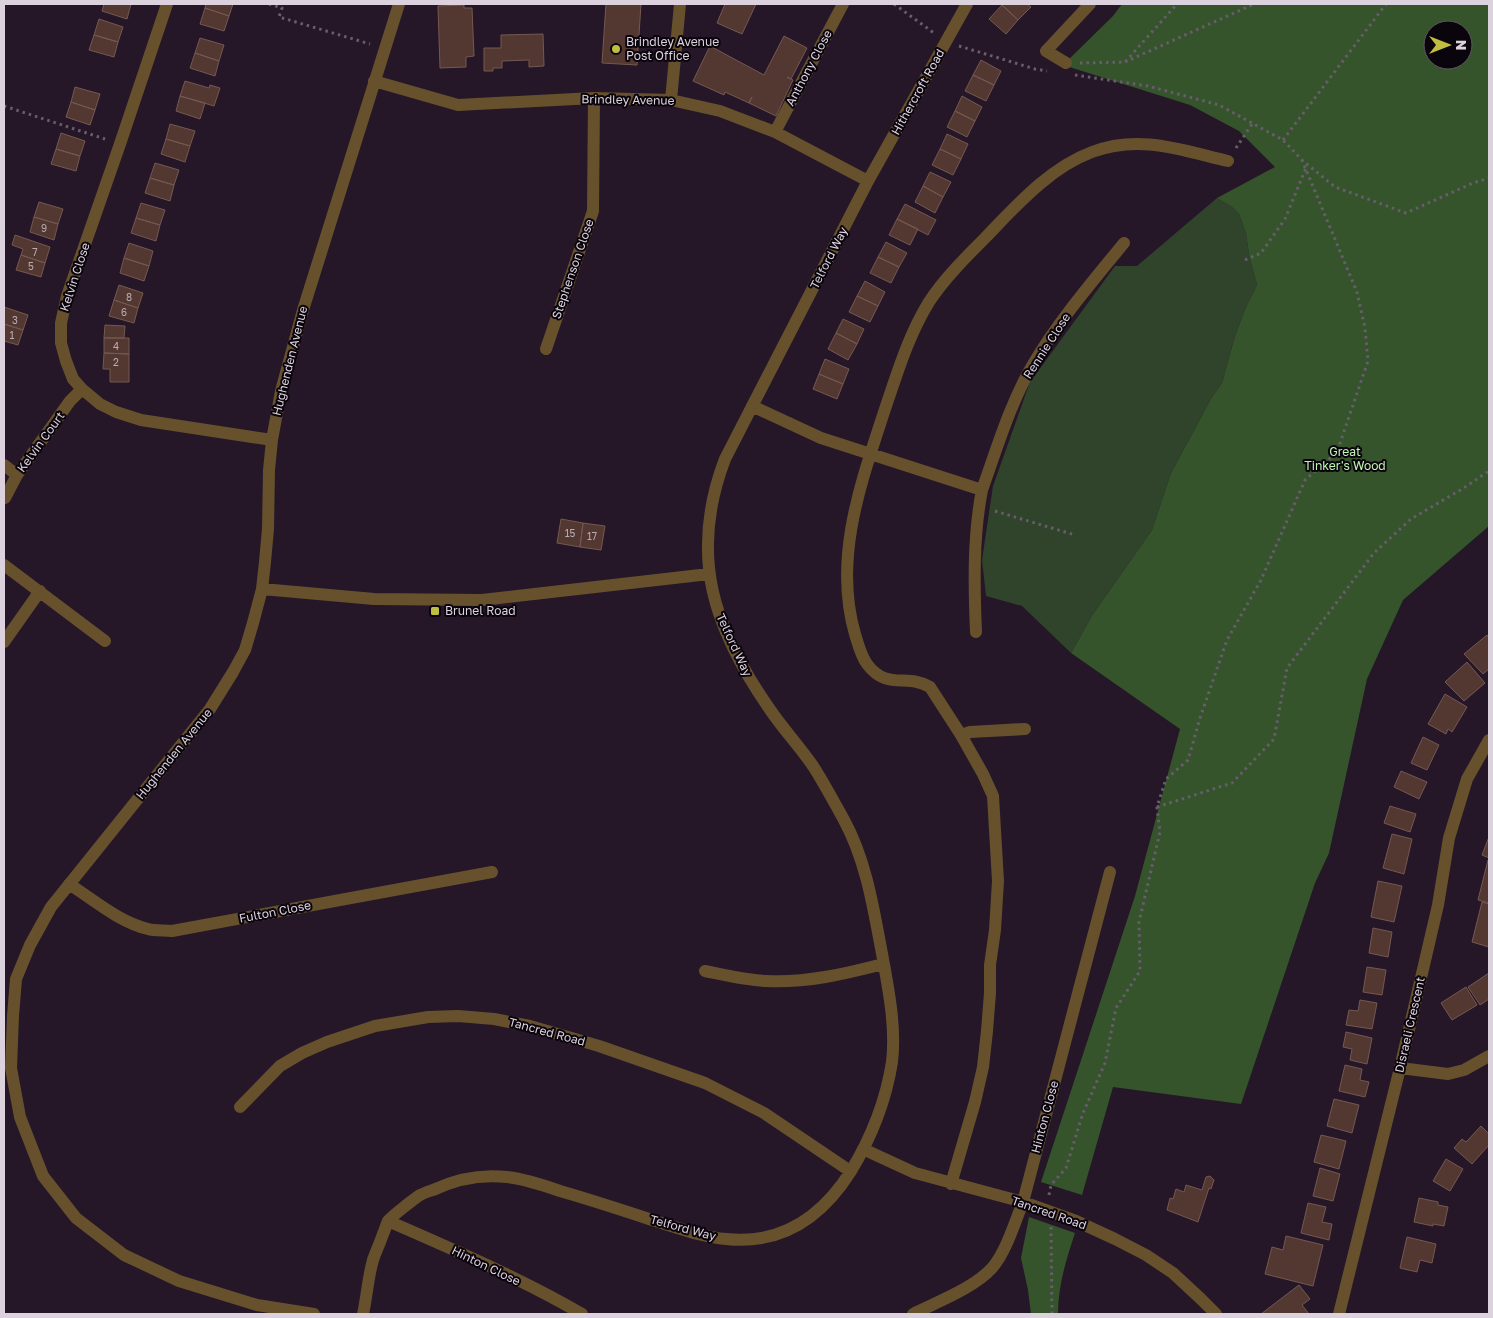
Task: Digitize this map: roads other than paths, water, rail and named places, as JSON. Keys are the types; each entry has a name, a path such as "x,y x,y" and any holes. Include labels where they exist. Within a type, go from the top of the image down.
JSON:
{"street":[{"name":"Kelvin Close","path":"167,4 67,296 61,323 61,343 74,379 82,390 100,404 116,412 141,420 272,440"},
{"name":"Hughenden Avenue","path":"314,1314 257,1305 179,1281 124,1255 76,1218 43,1176 20,1117 11,1068 9,1015 16,979 30,945 51,907 210,709 245,650 262,589 267,537 269,470 272,440 281,391 300,319 399,4"},
{"path":"671,100 680,4"},
{"name":"Anthony Close","path":"775,132 842,4"},
{"name":"Hithercroft Road","path":"868,181 967,4"},
{"path":"1070,69 1046,51 1090,4"},
{"name":"Brindley Avenue","path":"374,81 458,105 594,98 671,100 720,111 775,132 868,181"},
{"name":"Stephenson Close","path":"546,349 593,211 594,98"},
{"path":"951,1184 975,1102 983,1067 988,1031 990,965 995,930 998,880 993,796 961,735 930,687 923,683 884,679 874,673 866,662 852,623 848,596 849,539 855,504 905,351 930,301 967,256 1044,181 1077,158 1116,145 1133,143 1165,146 1228,161"},
{"name":"Telford Way","path":"388,1221 420,1195 443,1185 487,1176 508,1177 555,1189 693,1233 724,1239 749,1240 769,1237 791,1230 807,1220 837,1191 863,1149 876,1120 886,1087 892,1060 893,1034 884,964 865,873 846,825 812,766 772,713 746,673 721,622 713,594 707,544 710,512 716,483 726,459 868,181"},
{"name":"Rennie Close","path":"976,632 975,550 979,506 982,490 1012,407 1032,365 1079,298 1124,243"},
{"name":"Kelvin Court","path":"5,498 17,475 70,401 82,390"},
{"path":"752,406 821,438 982,490"},
{"path":"4,466 17,475"},
{"path":"4,565 105,642"},
{"path":"262,589 374,599 482,600 710,574"},
{"path":"4,642 40,591"},
{"path":"961,735 970,732 1025,729"},
{"name":"Disraeli Crescent","path":"1339,1314 1438,905 1449,838 1457,807 1467,779 1489,740"},
{"name":"Fulton Close","path":"69,884 132,924 150,930 172,931 492,872"},
{"name":"Hinton Close","path":"913,1314 975,1283 992,1267 1009,1239 1023,1202 1110,872"},
{"path":"705,971 766,981 792,980 820,978 884,964"},
{"name":"Tancred Road","path":"240,1108 280,1066 326,1042 375,1026 428,1017 458,1016 494,1019 530,1026 599,1046 705,1083 764,1113 850,1171"},
{"path":"1400,1068 1448,1074 1464,1070 1489,1056"},
{"name":"Tancred Road","path":"863,1149 914,1173 1023,1202 1076,1221 1115,1239 1146,1255 1173,1273 1216,1314"},
{"path":"363,1314 373,1261 388,1221"},
{"name":"Hinton Close","path":"388,1221 476,1260 582,1314"}],"place":[{"name":"Brindley Avenue Post Office","path":"616,49"},
{"name":"Brunel Road","path":"435,611"}],"park label":[{"name":"Great Tinker's Wood","path":"1345,459"}]}
